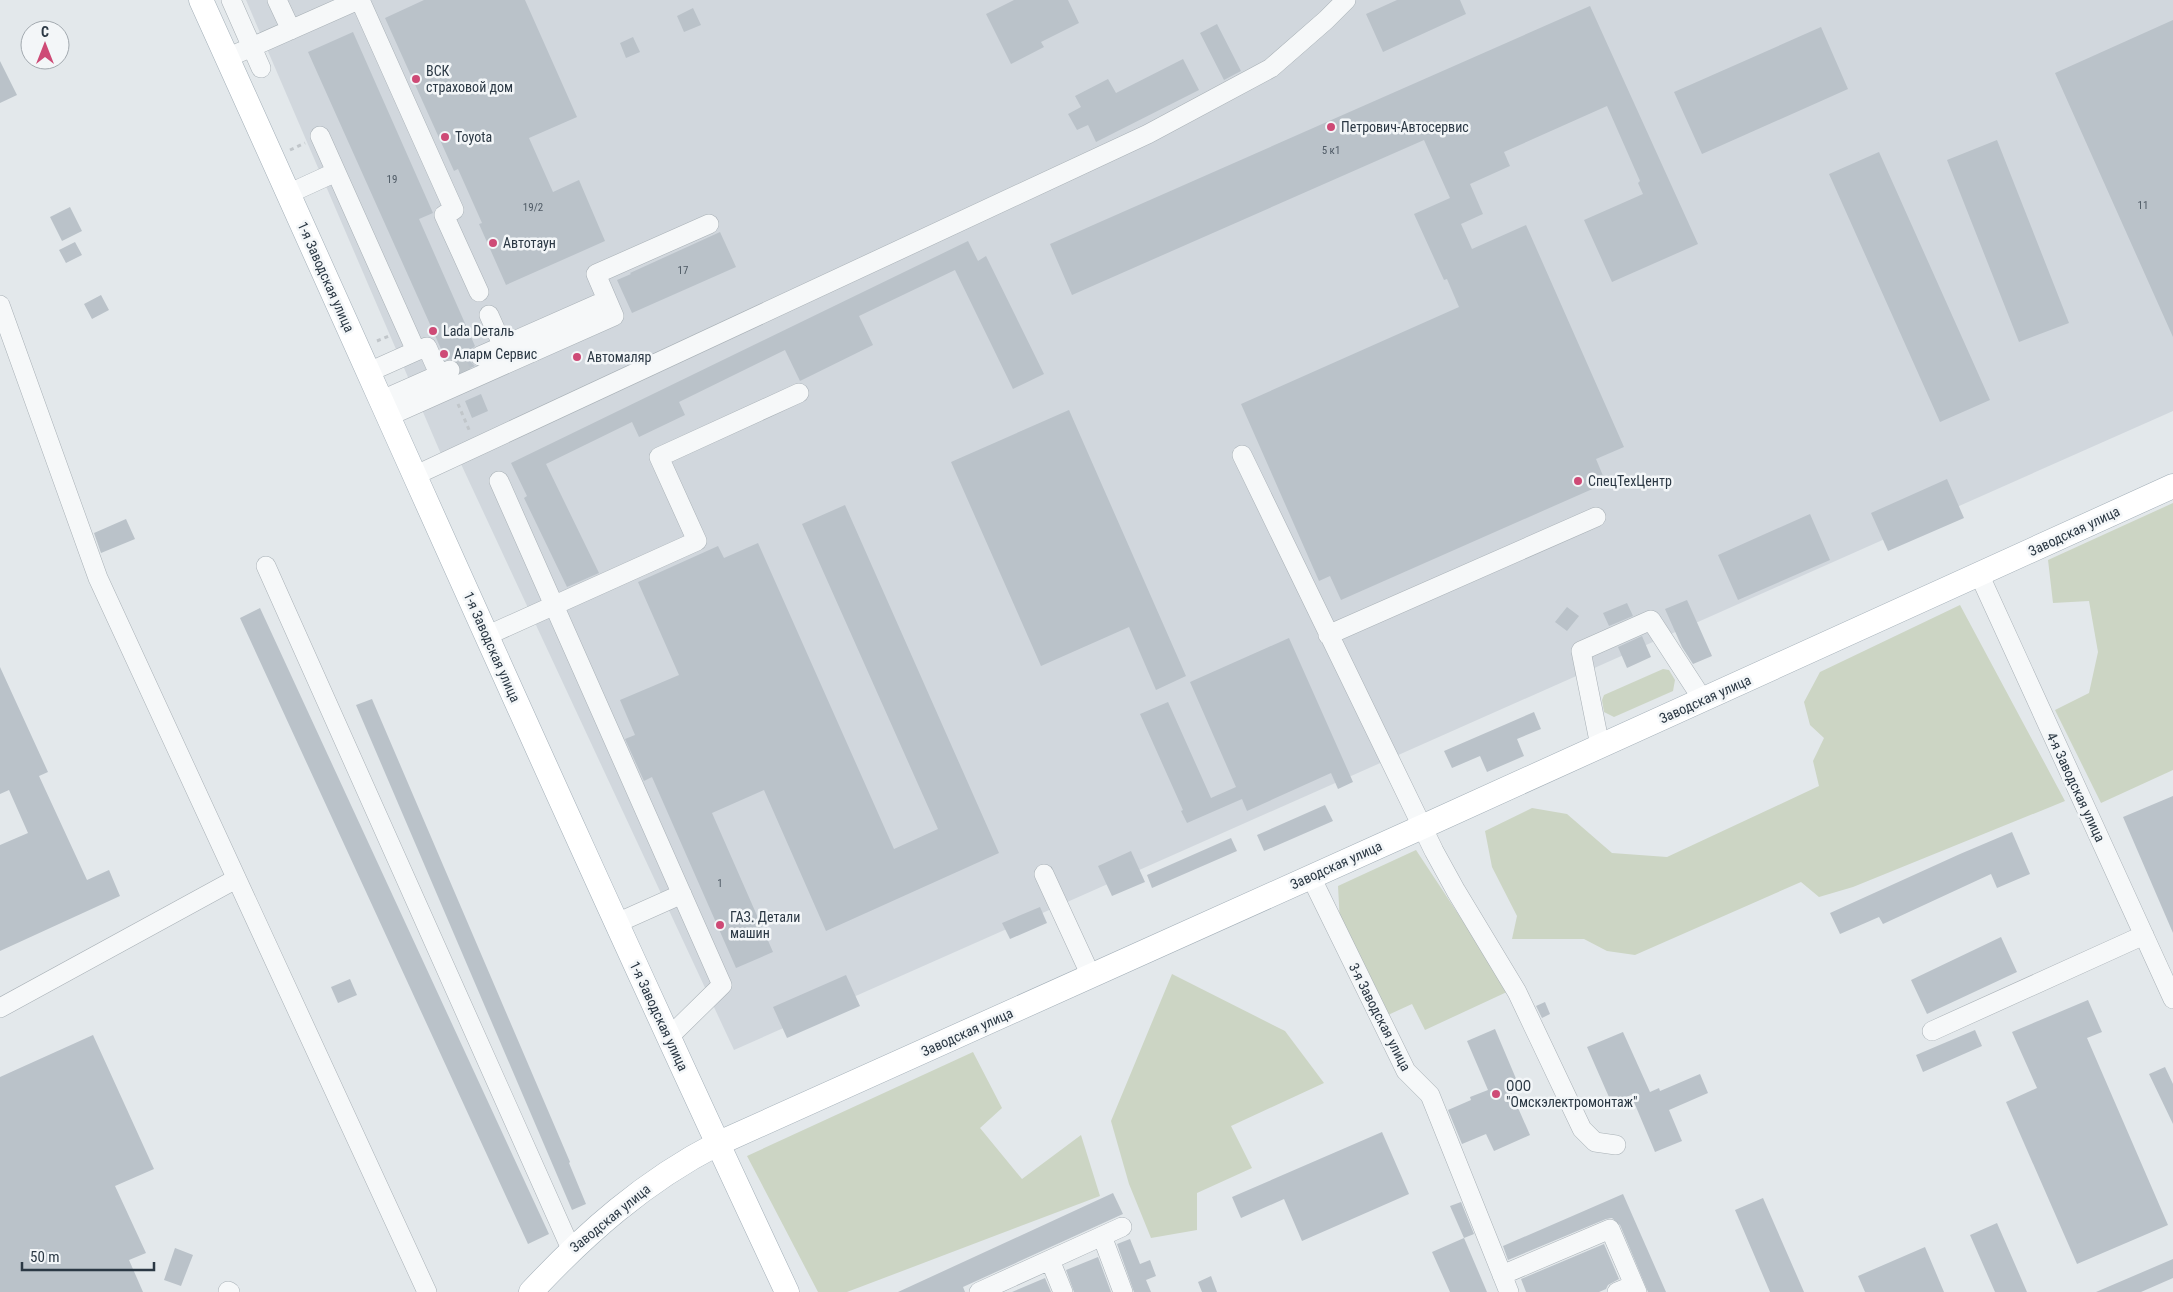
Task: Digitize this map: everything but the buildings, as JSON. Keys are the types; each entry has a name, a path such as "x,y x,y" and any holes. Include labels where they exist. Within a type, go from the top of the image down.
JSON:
{"main road":[{"name":"1-я Заводская улица","path":"201,0 386,408 486,636 786,1292"},
{"name":"Заводская улица","path":"531,1292 571,1249 626,1202 682,1162 717,1144 2173,486"}],"street":[{"path":"231,0 261,68"},
{"path":"277,0 291,30"},
{"path":"227,58 359,0 454,210 444,215 479,292"},
{"path":"416,475 1148,134 1271,68 1320,26 1346,0"},
{"path":"320,136 416,351"},
{"path":"288,194 336,172"},
{"path":"386,408 445,378 507,354 607,300 596,274 709,224"},
{"path":"0,305 98,578 427,1292"},
{"path":"489,316 507,354"},
{"path":"369,372 427,347 445,378"},
{"path":"480,356 507,354"},
{"path":"486,636 697,541 659,456 799,393"},
{"path":"1242,455 1422,827 1456,891 1517,992 1582,1129 1596,1142 1616,1145"},
{"path":"499,482 722,986 669,1038"},
{"path":"1328,635 1596,517"},
{"path":"266,566 571,1249"},
{"name":"4-я Заводская улица","path":"1979,574 2173,999"},
{"path":"1600,746 1581,651 1651,620 1703,700"},
{"path":"1044,874 1091,976"},
{"name":"3-я Заводская улица","path":"1310,877 1406,1071 1430,1095 1505,1283"},
{"path":"0,1008 236,879"},
{"path":"616,923 682,894"},
{"path":"1932,1031 2144,935"},
{"path":"979,1292 1122,1227"},
{"path":"1505,1283 1610,1229 1629,1290"},
{"path":"1102,1236 1123,1292"},
{"path":"1050,1260 1063,1292"}],"path":[{"path":"459,407 462,412"}],"shaded area":[{"path":"246,0 2173,0 2173,411 734,1050 454,449 441,454"}],"green space":[{"path":"2173,503 2173,770 2101,803 2055,710 2089,693 2098,652 2089,601 2053,603 2048,560"},
{"path":"1960,605 2065,801 1853,887 1819,897 1801,882 1635,955 1607,951 1584,939 1512,939 1517,916 1492,867 1485,831 1532,808 1567,814 1612,853 1667,857 1819,786 1813,761 1824,738 1810,725 1804,702 1820,672"},
{"path":"1663,669 1669,670 1675,680 1673,691 1614,717 1604,712 1602,700 1604,695"},
{"path":"1416,850 1509,991 1425,1030 1412,1004 1388,1015 1340,924 1338,886"},
{"path":"1172,974 1285,1031 1324,1083 1231,1126 1252,1168 1197,1193 1197,1230 1151,1238 1129,1184 1111,1121"},
{"path":"973,1052 1002,1108 980,1128 1022,1179 1081,1135 1100,1196 847,1292 818,1292 747,1156"}],"tunnel":[{"path":"450,370 480,356"}],"place":[{"name":"ВСК страховой дом","path":"416,79"},
{"name":"Петрович-Автосервис","path":"1331,127"},
{"name":"Toyota","path":"445,137"},
{"name":"Автотаун","path":"493,243"},
{"name":"Lada Dеталь","path":"433,331"},
{"name":"Аларм Сервис","path":"444,354"},
{"name":"Автомаляр","path":"577,357"},
{"name":"СпецТехЦентр","path":"1578,481"},
{"name":"ГАЗ. Детали машин","path":"720,925"},
{"name":"ООО \"Омскэлектромонтаж\"","path":"1496,1094"}]}
